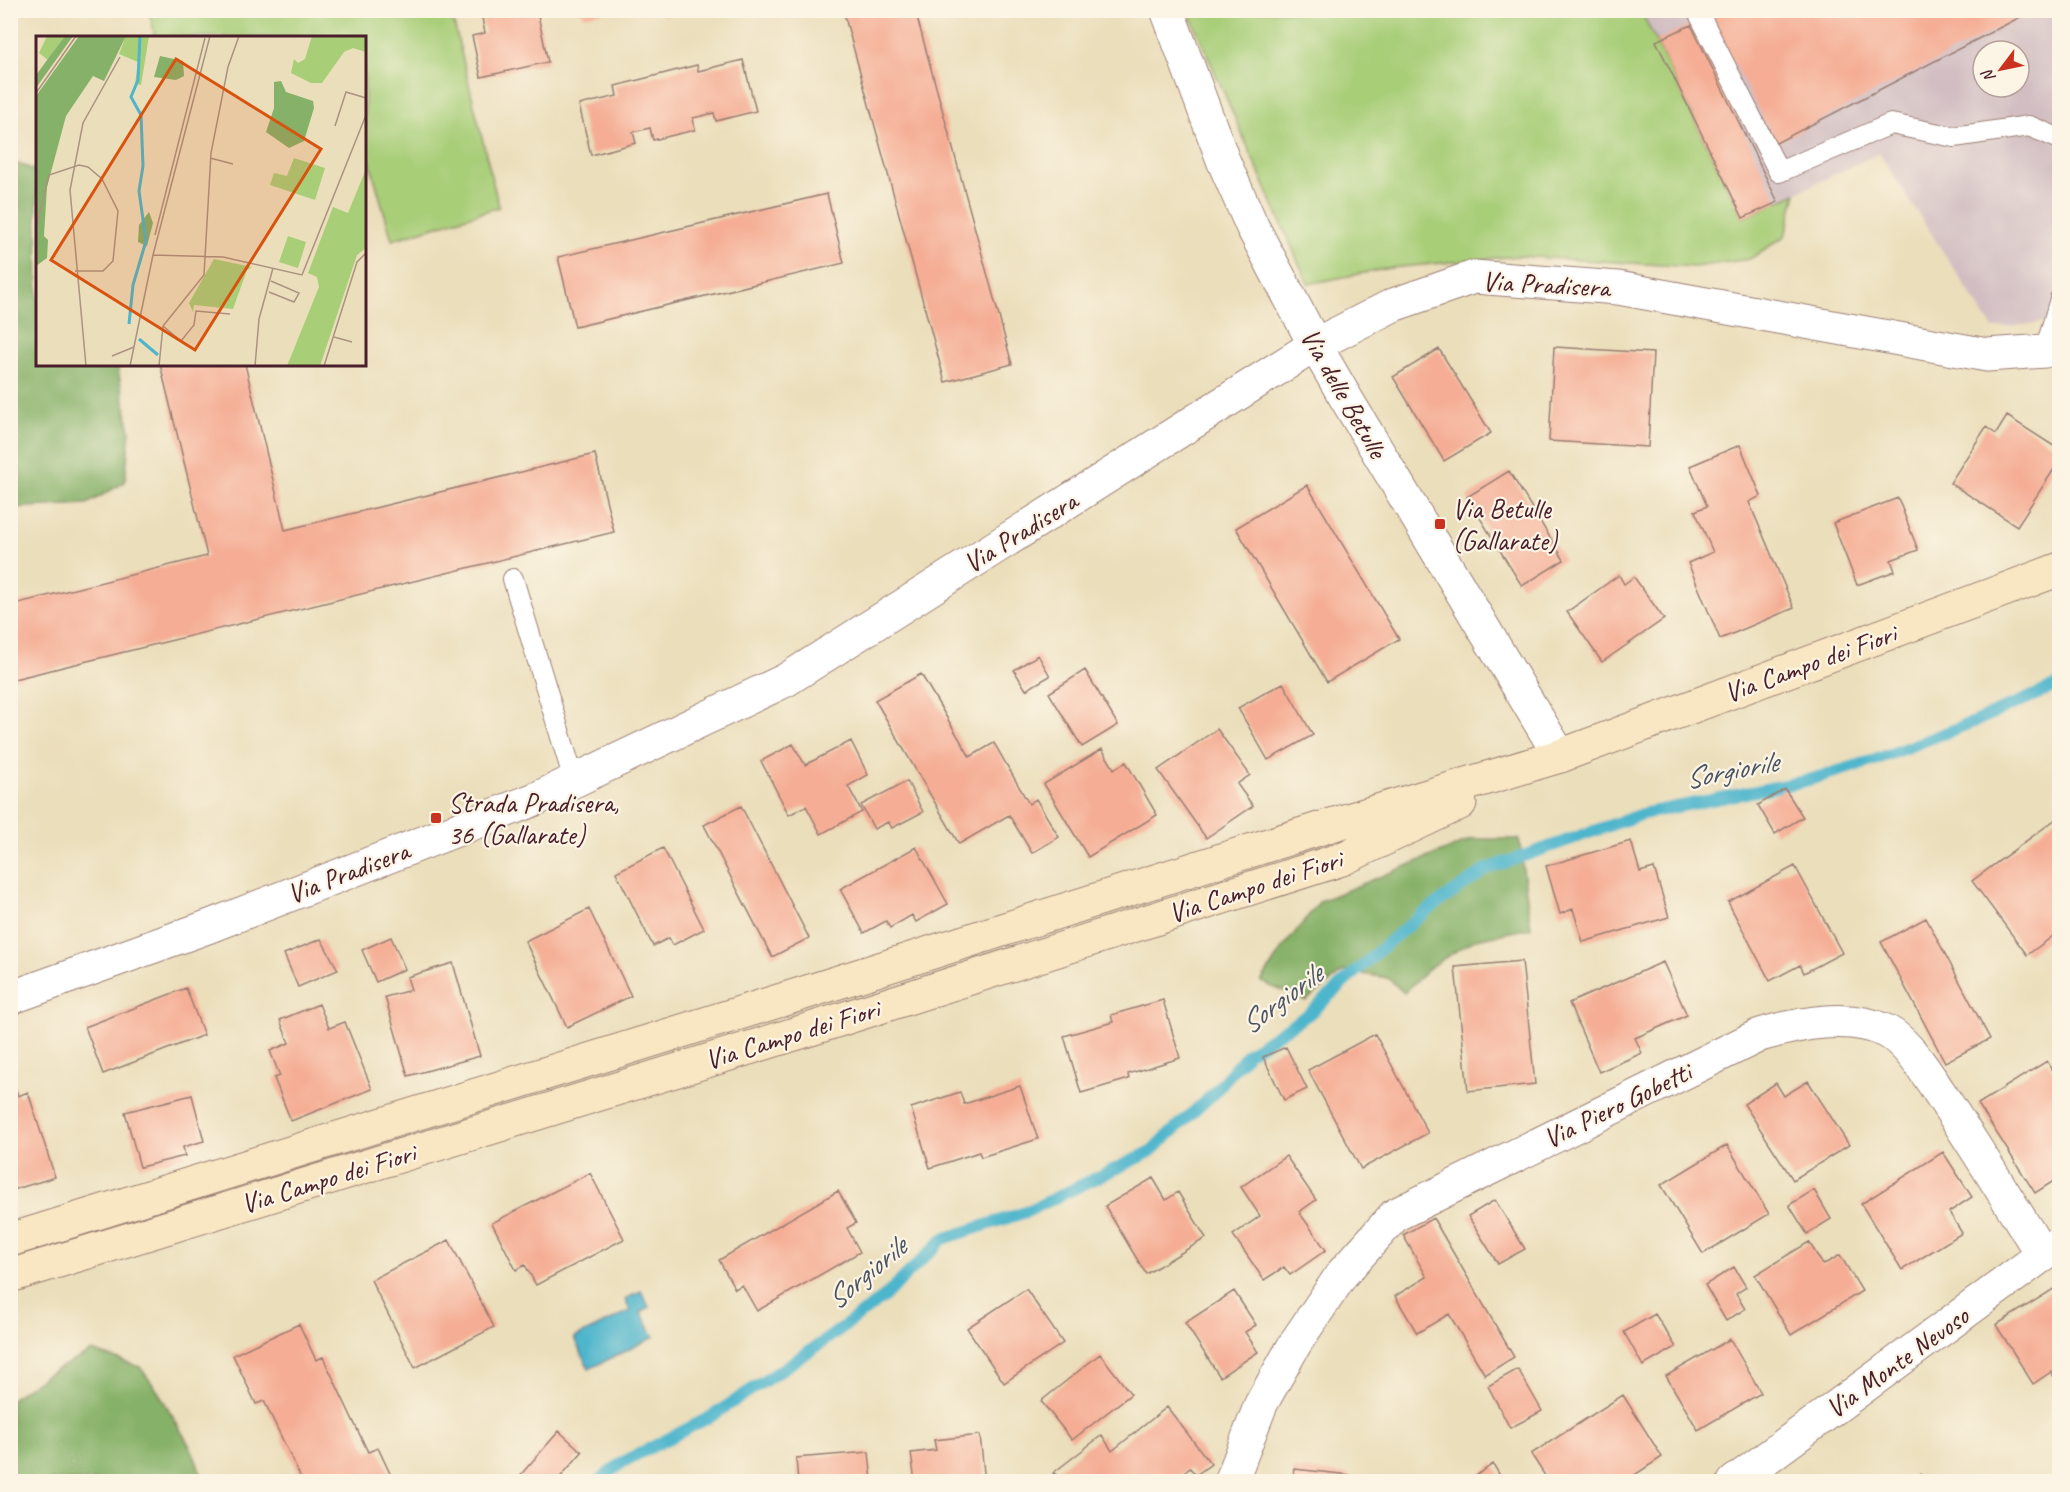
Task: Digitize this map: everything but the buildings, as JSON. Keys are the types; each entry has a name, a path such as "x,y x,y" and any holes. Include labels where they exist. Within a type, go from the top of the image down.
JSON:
{"street":[{"name":"Via delle Betulle","path":"1167,10 1222,160 1243,207 1315,345 1560,756"},
{"name":"Via Pradisera","path":"10,998 210,926 538,798 786,680 1315,345 1393,305 1474,277 1618,288 1987,355 2052,347"},
{"name":"Via Campo dei Fiori","path":"10,1240 804,993 1328,826 1560,756 2060,569"},
{"name":"Via Campo dei Fiori","path":"10,1276 826,1024 1342,859 1560,756"},
{"name":"Via Piero Gobetti","path":"1231,1482 1261,1404 1296,1342 1342,1274 1395,1215 1760,1035 1788,1026 1852,1022 1887,1031 1910,1051 1969,1137 2051,1249"},
{"name":"Via Monte Nevoso","path":"1734,1482 2051,1249"}],"lane":[{"path":"1697,10 1779,172 1891,124 1954,137 2029,126 2060,139"},
{"path":"2052,347 2060,298"},
{"path":"513,579 574,780"}],"shaded area":[{"path":"1641,11 2059,11 2059,320 1993,329 1879,153 1743,218"}],"green space":[{"path":"149,11 451,11 499,207 392,240 366,149 366,36 155,36"},
{"path":"1188,11 1641,11 1743,218 1796,193 1785,236 1750,259 1694,267 1518,256 1390,268 1308,284"},
{"path":"11,164 19,164 36,171 36,366 117,366 130,431 125,482 87,504 11,508"},
{"path":"1473,839 1519,839 1531,928 1476,939 1433,965 1404,993 1388,978 1344,971 1306,1001 1261,982 1282,949 1320,901"},
{"path":"92,1351 140,1367 159,1393 192,1450 204,1481 11,1481 11,1399 48,1374"}],"water":[{"path":"641,1291 649,1307 641,1312 654,1337 589,1369 574,1338 630,1311 625,1299"}],"waterway":[{"name":"Sorgiorile","path":"597,1482 623,1462 712,1416 820,1344 884,1297 943,1239 1026,1212 1150,1152 1213,1094 1248,1053 1309,1014 1393,938 1428,910 1487,869 1642,814 1805,781 1872,761 1976,721 2060,684"}],"place":[{"name":"Via Betulle (Gallarate)","path":"1440,524"},
{"name":"Strada Pradisera, 36 (Gallarate)","path":"436,818"}]}
